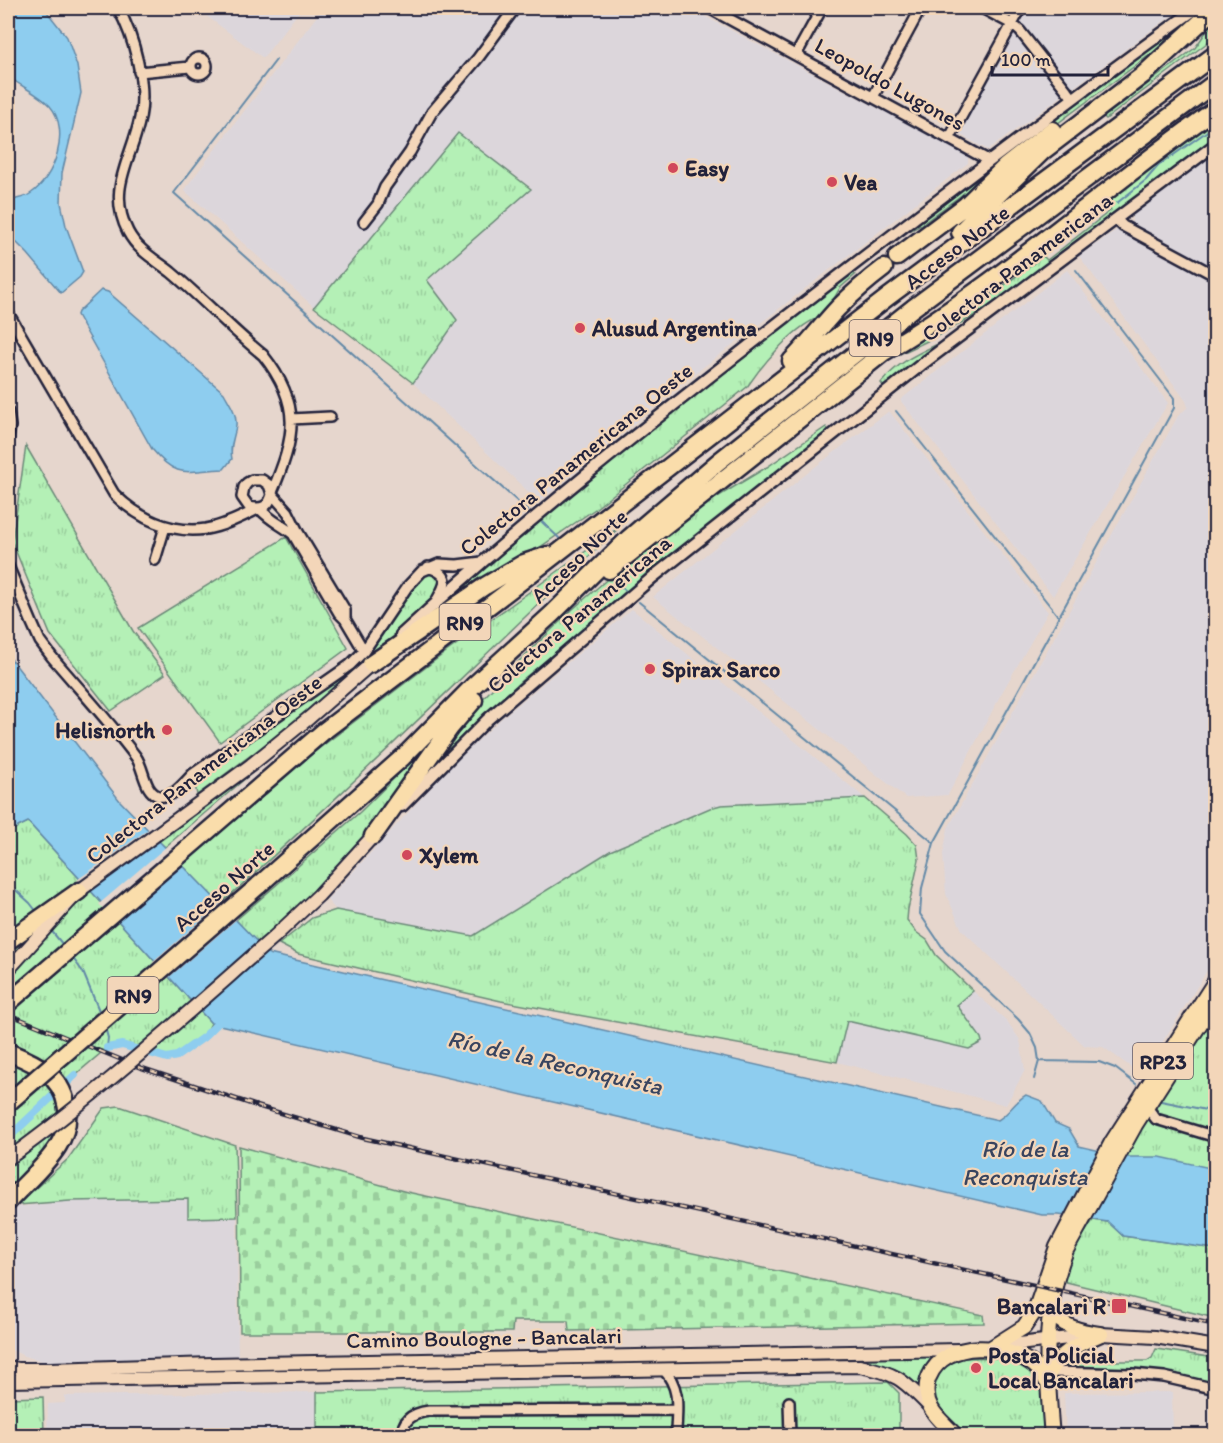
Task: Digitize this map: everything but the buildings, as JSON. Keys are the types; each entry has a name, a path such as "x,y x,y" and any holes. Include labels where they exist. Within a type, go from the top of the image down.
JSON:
{"highway":[{"path":"888,297 985,210 1042,152 1143,75 1208,9"},
{"path":"728,422 807,346 845,302 891,262 965,206 1006,166 1116,82 1178,42"},
{"name":"Acceso Norte","path":"8,1002 324,730 888,297 1215,54"},
{"name":"Acceso Norte","path":"8,1103 403,757 473,686 552,614 629,538 718,462 913,308 1215,82"},
{"path":"373,836 450,728 552,614 678,517 884,352 933,323 1030,252 1134,168 1215,109"},
{"path":"368,657 524,562 558,552"},
{"path":"8,940 79,891"},
{"path":"8,1052 37,1065 56,1082 64,1097 67,1123 58,1146 8,1202"}],"main road":[{"name":"Colectora Panamericana Oeste","path":"8,970 79,891 289,735 368,657"},
{"name":"Colectora Panamericana","path":"8,1159 102,1087 274,937 319,895 373,836"},
{"name":"RP23","path":"931,1408 926,1393 926,1383 932,1369 945,1357 961,1350 991,1347 1024,1327 1035,1311 1051,1261 1215,980"},
{"name":"RP23","path":"1118,1144 1146,1106 1215,999"},
{"name":"RP23","path":"1052,1436 1047,1342 1050,1311 1060,1265 1073,1225"},
{"path":"1050,1311 1070,1328 1101,1334 1155,1337 1215,1347"},
{"path":"991,1347 1101,1334"},
{"path":"991,1347 1029,1362 1048,1376 1057,1361 1069,1349 1101,1334"},
{"name":"Camino Boulogne - Bancalari","path":"8,1367 18,1370 50,1370 212,1364 961,1350"},
{"name":"Camino Boulogne - Bancalari","path":"8,1381 859,1366 893,1374 903,1380 931,1408"},
{"path":"931,1408 956,1436"}],"street":[{"path":"8,313 114,494 141,516 165,527 206,529 259,509 270,501 286,457 291,419 289,403 276,370 263,355 171,272 147,255 133,240 124,224 119,185 141,116 139,72 131,34 118,8"},
{"path":"364,222 378,204 385,187 410,152 432,111 478,58 516,8"},
{"name":"Leopoldo Lugones","path":"710,8 723,11 796,55 988,160"},
{"path":"796,55 822,8"},
{"path":"873,96 921,8"},
{"path":"982,8 1012,24 1020,31 1072,97"},
{"path":"949,139 1021,8"},
{"name":"Colectora Panamericana Oeste","path":"368,657 435,604 588,473 988,160 1072,97 1208,9"},
{"path":"139,72 190,67"},
{"name":"Colectora Panamericana","path":"373,836 469,737 653,577 921,365 1215,144"},
{"path":"1116,219 1123,226 1215,276"},
{"path":"8,412 10,426 8,438"},
{"path":"291,419 330,417"},
{"path":"279,474 272,479 252,480 244,487 242,497 249,507 259,509 270,520 285,527 293,534 339,614 345,618 368,657"},
{"path":"262,480 294,521 298,532 345,610 345,618"},
{"path":"236,519 244,501"},
{"path":"285,527 294,521"},
{"path":"155,560 165,527"},
{"path":"8,566 40,641 136,757 150,789 160,796 172,794 193,774 368,657 412,581 428,567 439,564 457,565 482,562"},
{"path":"428,567 440,572 445,578 445,587 435,604"},
{"path":"1146,1106 1156,1119 1215,1137"},
{"path":"664,1370 674,1382 676,1392 676,1436"},
{"path":"1048,1376 1133,1374 1164,1377 1211,1388"},
{"path":"789,1402 790,1436"},
{"path":"402,1436 402,1428 407,1420 419,1412 429,1411 676,1410"}],"shaded area":[{"path":"196,8 302,8 263,58"},
{"path":"323,8 689,8 968,156 968,163 688,379 539,502 413,383 457,320 427,280 531,188 458,133 314,307 184,190"},
{"path":"1026,8 1182,8 988,150 959,134"},
{"path":"1215,152 1215,268 1132,223 1132,214"},
{"path":"1119,228 1216,282 1215,958 1142,1075 1103,1047 1085,1046 962,930 946,894 943,854 948,828 1178,416 1188,407 1186,401 1079,256"},
{"path":"1067,270 1168,403 1053,596 900,400"},
{"path":"889,411 1048,612 1000,696 948,795 906,798 653,597 815,467"},
{"path":"632,609 865,798 721,805 710,808 610,851 473,936 336,910 327,900 451,766 503,717"},
{"path":"973,991 1007,1021 1020,1040 1025,1070 1006,1105 837,1062 846,1021 969,1049 981,1042 981,1038 957,1005"},
{"path":"188,1199 188,1218 237,1217 238,1360 46,1362 24,1356 8,1348 8,1216 16,1207 70,1201"},
{"path":"1206,1384 1215,1386 1215,1435 1209,1435 1210,1399 1206,1395"},
{"path":"317,1392 317,1435 47,1436 48,1404 65,1403 65,1396"},
{"path":"1172,1392 1173,1435 1066,1435 1064,1393"}],"green space":[{"path":"1199,10 1201,12 1163,45 921,225 909,231 906,228"},
{"path":"1215,19 1215,37 1106,119 1104,117 1195,48"},
{"path":"1215,116 1215,139 1000,300 944,333 885,360 883,357 958,320 1043,256 1047,260 1111,210 1107,204 1136,172"},
{"path":"458,133 531,189 427,280 457,320 413,383 314,307"},
{"path":"853,271 855,275 840,288 824,316 792,335 771,356 747,387 595,509 520,561 437,613 440,605 592,476"},
{"path":"942,342 891,383 884,387 881,383 916,354"},
{"path":"826,427 828,430 818,439 522,680 444,754 401,800 448,735 573,609 650,542 689,514 767,467"},
{"path":"26,446 133,631 165,674 111,711 50,634 12,542"},
{"path":"622,525 322,811 220,904 182,865 313,753 446,652"},
{"path":"286,537 348,648 220,742 138,628"},
{"path":"426,571 436,572 441,578 441,587 434,598 356,673 293,724 197,795 194,780 208,768 349,671"},
{"path":"446,727 365,838 298,909 258,944 236,920 360,812"},
{"path":"281,748 165,847 154,837"},
{"path":"865,798 917,845 919,860 907,920 916,932 927,940 936,955 973,991 957,1005 981,1038 982,1042 969,1049 847,1021 837,1062 501,1001 298,954 279,944 312,918 336,910 473,936 610,851 710,808 721,805"},
{"path":"28,822 211,1023 204,1037 177,1056 167,1058 122,1045 107,1048 75,1075 56,1082 8,1052 8,832"},
{"path":"1215,1012 1215,1169 1124,1157 1154,1104"},
{"path":"8,1060 28,1068 50,1084 62,1108 51,1150 8,1195"},
{"path":"119,1106 235,1145 237,1217 188,1218 188,1199 70,1201 17,1205 68,1159 104,1108"},
{"path":"239,1146 407,1192 983,1315 984,1323 569,1331 568,1321 513,1321 512,1332 240,1332"},
{"path":"1093,1220 1108,1222 1123,1236 1215,1249 1215,1318 1062,1281 1075,1248"},
{"path":"1156,1349 1215,1358 1215,1386 1066,1369 1063,1364 1064,1361 1147,1361 1152,1358"},
{"path":"938,1354 920,1387 901,1372 876,1363 561,1364 561,1362"},
{"path":"954,1359 1004,1359 1027,1366 1035,1374 1040,1384 1043,1435 964,1435 940,1407 932,1390 931,1382 935,1374"},
{"path":"888,1382 899,1393 899,1435 317,1435 317,1392"},
{"path":"43,1397 44,1435 8,1435 8,1398"}],"water":[{"path":"8,8 44,8 67,37 77,66 81,93 62,173 61,203 66,226 83,272 61,293 8,234 8,202 28,195 47,177 57,153 59,128 50,106 8,76"},
{"path":"101,290 108,292 224,393 233,409 236,421 231,449 232,459 224,469 192,472 177,470 169,466 152,449 77,315"},
{"name":"Río de la Reconquista","path":"8,655 120,801 269,954 998,1120 1026,1095 1042,1101 1055,1123 1069,1129 1079,1146 1126,1157 1160,1157 1215,1169 1215,1249 1123,1236 1108,1222 1042,1215 211,1023 28,822 8,832"}],"pier":[{"path":"150,828 157,835 85,889 77,880"},
{"path":"167,846 184,862 115,922 99,904"},
{"path":"222,902 238,918 167,979 152,963"}],"waterway":[{"path":"276,60 174,193 528,511"},
{"path":"1117,203 1146,180 1158,166 1216,125"},
{"path":"1034,1079 1039,1061 1037,1048 1030,1033 945,951 920,914 922,888 934,843 1174,408 1174,398 1076,270"},
{"path":"896,411 1058,616"},
{"path":"542,522 559,538"},
{"path":"612,578 627,592"},
{"path":"639,602 934,843"},
{"path":"8,883 37,912"},
{"path":"50,929 63,945"},
{"path":"72,957 83,972 100,1013"},
{"path":"107,1048 122,1045 167,1058 177,1056 204,1037 224,1017"},
{"path":"105,1027 108,1038 107,1048"},
{"path":"1039,1061 1099,1062 1115,1068 1136,1084"},
{"path":"8,1138 75,1075"},
{"path":"1161,1101 1216,1112"}],"railway":[{"path":"8,1014 142,1068 363,1138 1216,1325"}],"place":[{"name":"Easy","path":"673,168"},
{"name":"Vea","path":"832,182"},
{"name":"Alusud Argentina","path":"580,328"},
{"name":"Spirax Sarco","path":"650,669"},
{"name":"Helisnorth","path":"167,730"},
{"name":"Xylem","path":"407,855"},
{"name":"Bancalari R","path":"1119,1306"},
{"name":"Posta Policial Local Bancalari","path":"976,1368"}]}
